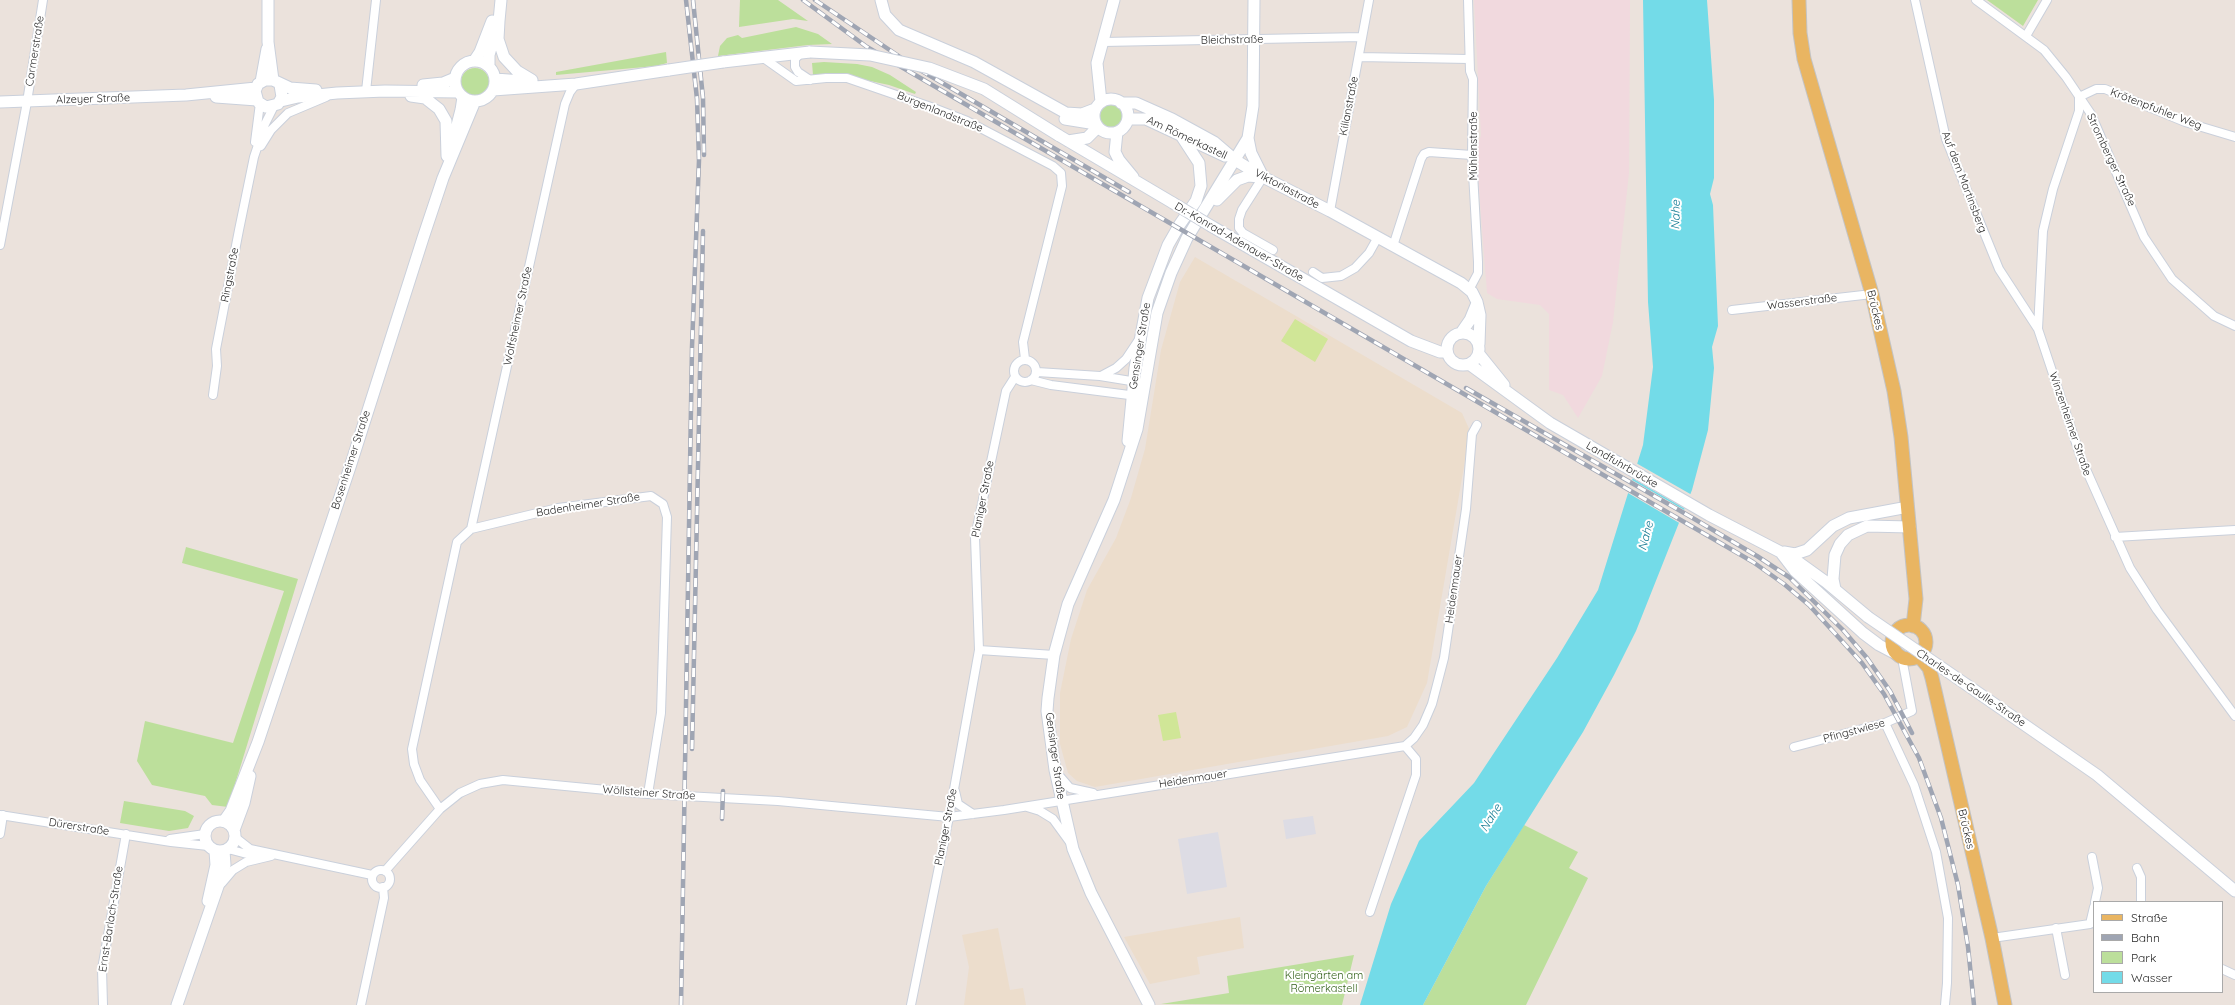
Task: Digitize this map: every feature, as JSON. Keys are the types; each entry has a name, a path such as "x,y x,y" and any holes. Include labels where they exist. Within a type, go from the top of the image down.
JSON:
{"main road":[{"name":"Brückes","path":"1800,0 1800,33 1804,59 1872,294 1894,391 1908,507 1916,599 1913,626"},
{"path":"1902,626 1913,626 1922,632 1926,642 1922,652 1910,660 1899,656 1892,644 1894,633 1902,626"},
{"name":"Brückes","path":"1918,656 1929,668 1932,678 1992,938 2004,1005"}],"street":[{"name":"Carmerstraße","path":"0,245 27,102 43,0"},
{"path":"258,102 259,85 268,42 268,0"},
{"path":"366,91 376,0"},
{"path":"501,0 498,39 504,57 517,71 534,81"},
{"path":"474,61 480,52 501,0"},
{"name":"Am Römerkastell","path":"881,0 885,15 899,30 974,62 1070,114 1085,114 1098,106 1114,100 1121,103 1136,102 1214,142 1235,160"},
{"path":"1063,138 1087,138 1097,125 1094,116 1098,106 1096,69 1114,0"},
{"path":"1235,160 1248,138 1253,106 1255,40 1254,0"},
{"name":"Kilianstraße","path":"1330,211 1369,0"},
{"name":"Mühlenstraße","path":"1468,0 1469,59 1470,71 1473,79 1472,155 1478,273 1469,290"},
{"name":"Auf dem Martinsberg","path":"1915,0 1946,139 1999,269 2038,329"},
{"name":"Stromberger Straße","path":"1976,0 2044,50 2066,77 2091,114 2144,236 2172,278 2214,316 2235,326"},
{"path":"2026,36 2047,0"},
{"path":"488,66 474,61 463,64 456,72 454,78 460,95 475,101 482,100 493,90 495,79 488,66 489,55 499,21"},
{"name":"Bleichstraße","path":"1103,42 1362,37"},
{"path":"268,42 277,82 283,93 277,103"},
{"path":"806,52 796,59 795,67 798,72 810,80"},
{"name":"Dr.-Konrad-Adenauer-Straße","path":"619,76 762,56 806,52 870,55 935,70 966,81 1002,99 1138,184 1411,341 1440,352 1448,347"},
{"name":"Burgenlandstraße","path":"762,56 796,81 847,78 931,106 967,121 1053,166 1061,174 1062,186 1023,342 1025,359"},
{"path":"1358,57 1469,59"},
{"path":"495,79 534,81 619,76"},
{"path":"493,90 576,84 619,76"},
{"name":"Alzeyer Straße","path":"385,91 443,83 454,78"},
{"name":"Alzeyer Straße","path":"0,102 186,95 277,82 290,88 337,92"},
{"name":"Wolfsheimer Straße","path":"471,529 565,104 570,92 576,84"},
{"path":"557,85 562,91 565,104"},
{"name":"Krötenpfuhler Weg","path":"2079,97 2096,89 2105,89 2185,122 2235,137"},
{"name":"Alzeyer Straße","path":"186,95 258,102 266,107 298,97 337,92 385,91 460,95"},
{"path":"385,91 425,98 439,108 446,121 447,156"},
{"path":"254,157 271,130 288,113 337,92"},
{"name":"Bosenheimer Straße","path":"444,178 447,156 461,110 460,95"},
{"name":"Winzenheimer Straße","path":"2079,97 2079,112 2053,189 2043,231 2038,329 2081,458 2114,537 2142,587 2235,716"},
{"name":"Am Römerkastell","path":"1038,98 1063,118 1097,125 1105,132 1117,132"},
{"name":"Bosenheimer Straße","path":"224,821 231,811 258,742 444,178 475,101"},
{"name":"Ringstraße","path":"213,395 217,366 216,349 254,157 258,102"},
{"name":"Ringstraße","path":"254,157 265,124 277,103"},
{"path":"1121,103 1126,110 1128,119 1123,128 1117,132 1114,143 1116,156 1138,184"},
{"name":"Am Römerkastell","path":"1128,119 1146,119 1182,137 1235,160"},
{"name":"Gensinger Straße","path":"1137,396 1133,381 1139,340 1148,298 1157,271 1175,232 1196,201 1201,186 1199,163 1182,137"},
{"path":"1248,138 1255,163 1263,177"},
{"path":"1393,246 1421,159 1424,154 1429,152 1472,155"},
{"name":"Viktoriastraße","path":"1235,160 1263,177 1330,211 1449,276 1469,290 1477,302 1480,320 1479,349"},
{"name":"Gensinger Straße","path":"1149,1005 1091,893 1073,849 1055,770 1047,711 1054,655 1068,604 1114,500 1128,454 1137,396 1144,384 1157,313 1176,258 1235,160"},
{"path":"1198,220 1237,180 1248,176 1263,177"},
{"path":"1263,177 1242,210 1239,218 1239,228 1243,233 1273,250"},
{"path":"1313,272 1322,278 1341,276 1355,268 1369,253 1378,237"},
{"name":"Wasserstraße","path":"1732,310 1872,294"},
{"path":"1461,333 1470,320 1477,302"},
{"path":"1461,333 1470,334 1479,349 1521,403 1469,364 1455,363 1448,347 1454,336 1461,333"},
{"path":"1100,376 1116,368 1126,360 1139,340"},
{"path":"1469,364 1479,349"},
{"path":"1025,359 1034,363 1037,372"},
{"name":"Planiger Straße","path":"911,1005 949,817 954,779 979,650 975,537 1006,391 1016,377 1015,365 1025,359"},
{"path":"1037,372 1100,376 1144,384"},
{"path":"1032,380 1037,372"},
{"path":"1016,377 1025,382 1032,380 1051,385 1137,396"},
{"name":"Landfuhrbrücke","path":"1521,403 1550,423 1694,506"},
{"name":"Heidenmauer","path":"949,817 1024,807 1405,746 1423,725 1432,704 1444,658 1466,509 1472,434 1477,425"},
{"name":"Badenheimer Straße","path":"471,529 558,508 628,498 651,496 663,504 667,517 661,713 648,794"},
{"name":"Charles-de-Gaulle-Straße","path":"1694,506 1801,564 1835,589 1868,617 2097,775 2235,891"},
{"path":"1780,552 1795,554 1807,550 1833,526 1849,518 1908,507"},
{"path":"1835,589 1833,579 1835,555 1840,544 1848,535 1868,526 1910,527"},
{"path":"440,809 420,780 414,764 412,749 457,542 471,529"},
{"path":"2114,537 2235,530"},
{"path":"1780,552 1795,571 1863,633 1885,649 1899,656"},
{"path":"979,650 1054,655"},
{"name":"Pfingstwiese","path":"1794,747 1885,723 1912,711 1899,656"},
{"path":"1885,723 1914,785 1936,852 1948,918 1947,982 1945,1005"},
{"name":"Bosenheimer Straße","path":"219,849 235,834 244,803 258,742"},
{"path":"1370,912 1416,775 1416,759 1405,746"},
{"name":"Heidenmauer","path":"1055,770 1070,788 1100,794"},
{"path":"954,779 958,804 973,814"},
{"name":"Wöllsteiner Straße","path":"385,871 440,809 460,793 473,787 504,780 648,794 778,801 949,817"},
{"path":"1024,807 1040,811 1053,819 1073,849"},
{"path":"0,834 2,815"},
{"name":"Dürerstraße","path":"2,815 219,849"},
{"path":"177,1005 201,933 219,888 225,865 219,849 205,834 213,823 224,821 250,849 372,875"},
{"name":"Ernst-Barlach-Straße","path":"102,1005 102,969 126,834"},
{"name":"Dürerstraße","path":"157,840 205,834"},
{"path":"219,849 260,857"},
{"path":"201,933 219,849"},
{"path":"219,888 233,870 246,862 260,857 273,855"},
{"path":"2092,857 2098,888 2095,901"},
{"path":"2137,868 2141,877 2141,901"},
{"path":"378,870 385,871 390,878 388,884 383,887 374,885 372,875 378,870"},
{"path":"361,1005 384,898 383,887"},
{"path":"1992,938 2090,924 2093,911"},
{"path":"2056,928 2065,975"},
{"path":"2223,969 2235,975"}],"shaded area":[{"path":"1474,0 1630,0 1629,173 1613,322 1602,376 1578,418 1563,395 1549,390 1549,314 1540,305 1497,299 1487,293 1476,151 1481,135"},
{"path":"1195,257 1462,413 1470,431 1427,683 1407,727 1388,736 1095,787 1077,781 1068,773 1060,744 1060,693 1071,639 1087,590 1116,538 1131,498 1145,449 1161,350 1180,282"},
{"path":"1313,816 1316,834 1286,839 1283,820"},
{"path":"1218,832 1227,887 1187,894 1178,839"},
{"path":"1240,917 1244,948 1197,957 1200,974 1150,984 1124,937"},
{"path":"998,928 1010,990 1023,988 1026,1005 964,1005 969,967 962,935"}],"green space":[{"path":"740,0 778,0 808,21 793,19 739,27"},
{"path":"1987,0 2038,0 2023,26"},
{"path":"796,27 818,34 832,44 808,45 718,56 720,46 727,38 738,35 742,38"},
{"path":"666,52 667,63 656,66 556,75 556,72"},
{"path":"824,62 857,64 872,67 890,75 916,92 915,94 889,85 837,74 813,75 812,63"},
{"path":"475,68 485,72 489,82 485,92 475,96 465,92 461,82 465,72"},
{"path":"1111,105 1119,108 1122,116 1119,124 1111,127 1103,124 1100,116 1103,108"},
{"path":"1295,319 1328,339 1315,362 1281,341"},
{"path":"186,547 298,579 228,807 212,805 205,796 152,785 137,761 145,721 233,743 284,591 182,563"},
{"path":"1176,712 1181,738 1163,741 1158,715"},
{"path":"124,801 185,811 194,816 188,828 169,831 120,823"},
{"path":"1524,825 1578,852 1569,868 1588,878 1526,1005 1423,1005 1486,886"},
{"name":"Kleingärten am Römerkastell","path":"1354,955 1342,1005 1161,1004 1229,993 1227,976"}],"water":[{"name":"Nahe","path":"1643,0 1707,0 1714,100 1714,178 1710,194 1713,205 1718,326 1712,347 1714,368 1708,430 1692,490 1636,631 1614,675 1583,732 1486,886 1423,1005 1360,1005 1391,904 1419,841 1474,783 1557,658 1598,590 1643,445 1653,367 1648,302"}],"pier":[{"path":"1636,463 1692,495 1687,510 1632,478"},
{"path":"1632,480 1686,511 1681,524 1628,493"}],"railway":[{"path":"681,1005 692,347 699,160 697,99 686,0"},
{"path":"693,0 703,98 704,155"},
{"path":"803,0 867,47 1753,562 1784,584 1809,605 1862,663 1884,694 1919,758 1941,818 1958,885 1968,947 1974,1005"},
{"path":"815,0 915,67 1129,192"},
{"path":"692,749 703,231"},
{"path":"1466,388 1691,517 1757,556 1789,577 1843,630 1867,658 1890,691 1912,733"},
{"path":"722,819 723,791"}]}
